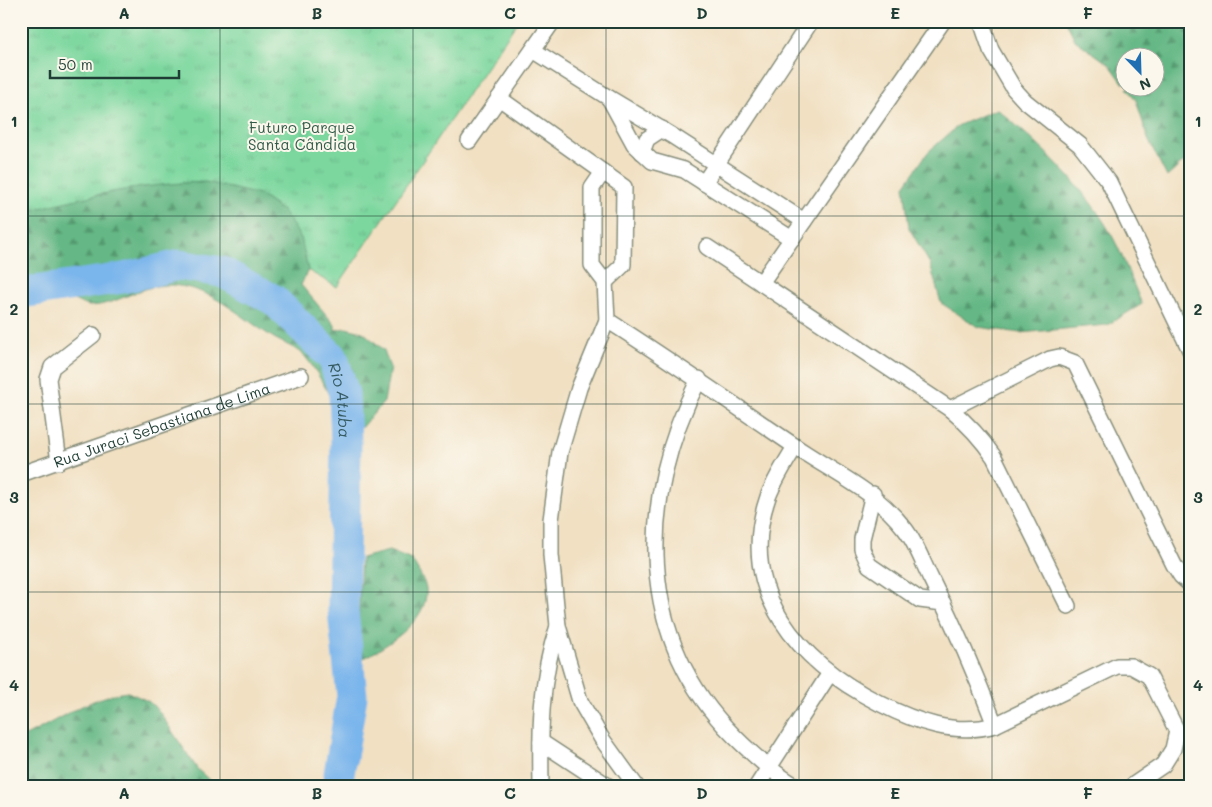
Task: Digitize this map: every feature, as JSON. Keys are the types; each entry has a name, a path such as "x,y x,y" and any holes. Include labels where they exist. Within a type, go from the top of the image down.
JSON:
{"street":[{"path":"469,141 553,21"},
{"path":"704,182 811,21"},
{"path":"762,283 943,21"},
{"path":"980,21 991,50 1014,89 1025,101 1080,145 1109,182 1191,352"},
{"path":"533,50 662,129 804,221"},
{"path":"499,98 624,187 623,264 605,282"},
{"path":"609,98 634,144 652,161 684,170 792,239"},
{"path":"642,152 643,143 662,129"},
{"path":"603,172 592,188 592,264 605,282 607,320 568,419 554,484 551,555 558,626 580,701 602,739 636,786"},
{"path":"707,247 950,409 982,439 994,457 1068,606"},
{"path":"607,320 699,379 795,446 872,494 906,531 943,603 995,725"},
{"path":"60,462 48,379 52,367 93,334"},
{"path":"950,409 1050,359 1060,357 1075,363 1174,565 1181,576 1191,585"},
{"name":"Rua Juraci Sebastiana de Lima","path":"21,474 60,462 301,376"},
{"path":"699,379 678,425 663,473 659,498 656,552 662,606 677,658 691,683 727,729 770,768 796,786"},
{"path":"795,446 774,481 768,498 761,534 763,571 772,603 789,633 812,658 830,673 882,705 931,724 951,729 978,730 995,725 1117,666 1138,668 1153,681 1176,730 1174,749 1163,765 1132,786"},
{"path":"872,494 862,539 862,549 869,565 920,600 943,603"},
{"path":"541,786 540,742 544,679 558,626"},
{"path":"757,786 830,673"},
{"path":"540,742 608,786"}],"green space":[{"name":"Futuro Parque Santa Cândida","path":"21,21 518,21 337,287 216,218 21,249"},
{"path":"1066,21 1191,21 1191,155 1167,177 1148,139 1134,98 1164,98 1164,48 1114,48 1114,70 1110,65 1075,40"},
{"path":"997,109 1028,135 1057,164 1096,210 1117,245 1142,304 1107,325 1020,333 978,327 941,303 930,264 909,228 904,186 928,152 959,125"},
{"path":"206,182 260,195 284,212 301,238 308,270 301,285 335,325 335,330 346,328 363,332 384,350 390,368 384,402 349,441 324,385 303,354 274,338 211,296 197,290 183,286 167,285 148,288 101,305 88,306 67,298 60,298 21,305 21,213 136,188"},
{"path":"389,551 412,560 426,588 425,601 420,612 402,633 357,662 361,558"},
{"path":"128,692 148,701 158,710 198,770 216,786 21,786 21,738 86,704 114,694"}],"waterway":[{"name":"Rio Atuba","path":"21,293 123,278 179,265 222,272 274,300 333,358 344,394 346,442 343,611 352,696 337,786"}]}
